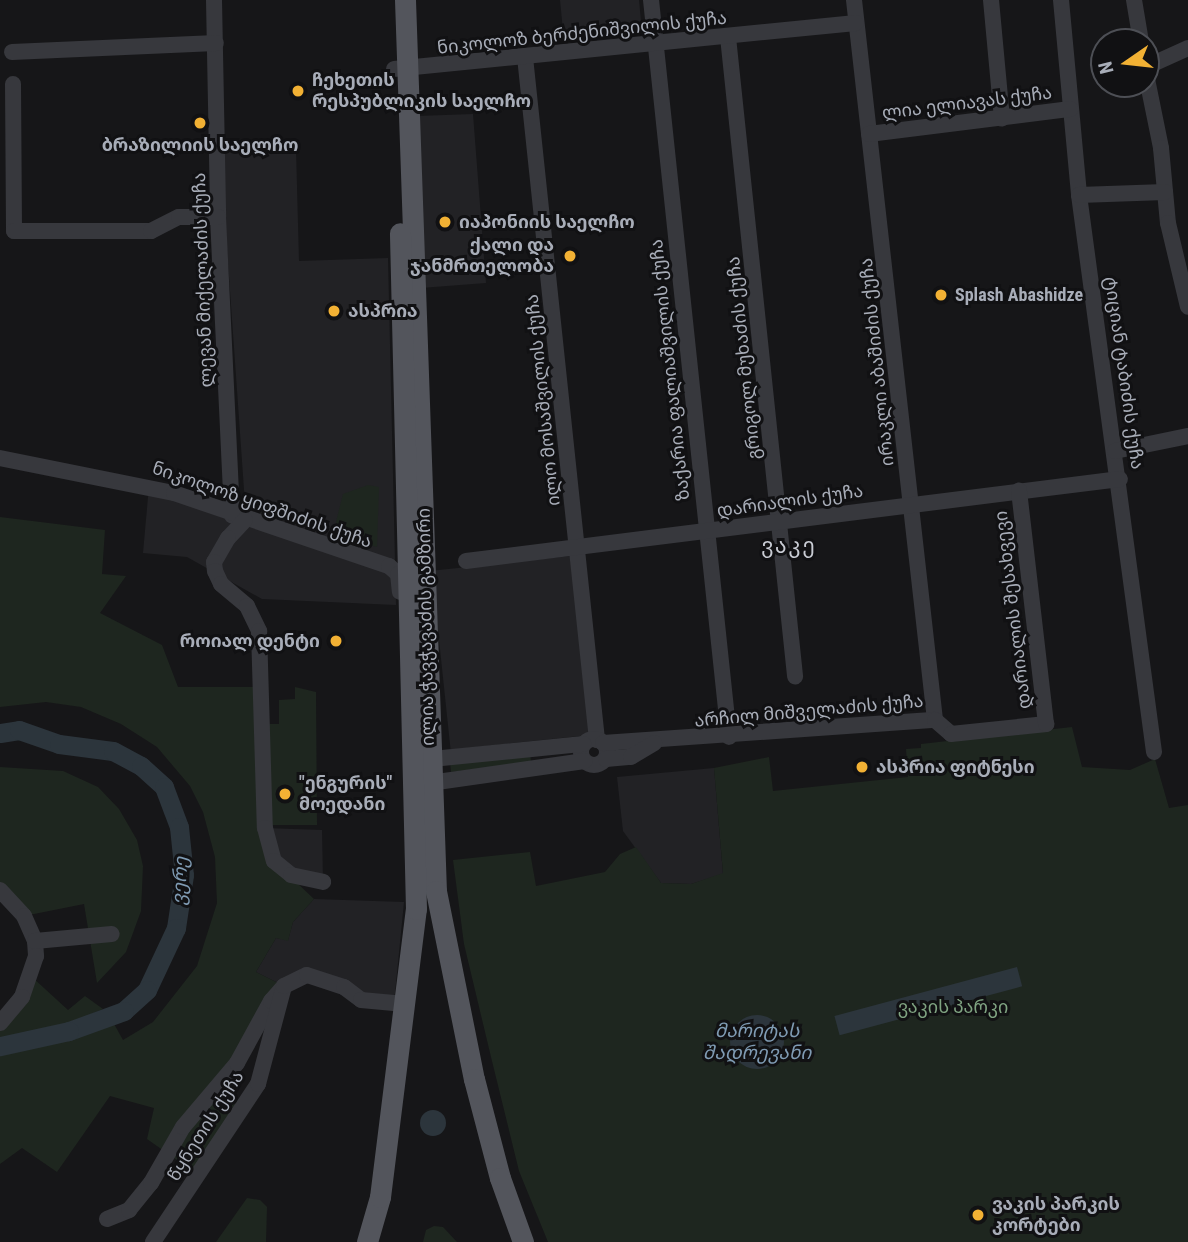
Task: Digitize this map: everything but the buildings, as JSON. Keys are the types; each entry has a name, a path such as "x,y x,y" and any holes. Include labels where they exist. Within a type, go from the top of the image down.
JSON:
{"main road":[{"name":"ილია ჭავჭავაძის გამზირი","path":"391,0 401,69 436,891 446,957 485,1125 523,1242"},
{"name":"ილია ჭავჭავაძის გამზირი","path":"367,1242 380,1198 416,909 406,602 401,69 405,0"}],"street":[{"name":"ლევან მიქელაძის ქუჩა","path":"214,0 218,217 238,518"},
{"name":"ზაქარია ფალიაშვილის ქუჩა","path":"650,0 729,737"},
{"name":"ირაკლი აბაშიძის ქუჩა","path":"854,0 935,720"},
{"path":"991,0 1002,118"},
{"name":"ტიციან ტაბიძის ქუჩა","path":"1061,0 1079,195 1120,480 1154,752"},
{"path":"1134,0 1139,28"},
{"name":"ნიკოლოზ ბერძენიშვილის ქუჩა","path":"401,69 656,46 856,23"},
{"name":"გრიგოლ მუხაძის ქუჩა","path":"727,37 781,521 795,676"},
{"path":"12,52 216,43"},
{"path":"1160,61 1188,48"},
{"name":"ილო მოსაშვილის ქუჩა","path":"525,57 597,746"},
{"path":"13,84 15,231 151,230 179,217 218,217"},
{"path":"1150,98 1188,307"},
{"name":"ლია ელიავას ქუჩა","path":"869,134 1070,109"},
{"path":"1079,195 1165,192"},
{"path":"1115,451 1188,436"},
{"name":"ნიკოლოზ ყიფშიძის ქუჩა","path":"0,458 149,486 388,566"},
{"name":"დარიალის ქუჩა","path":"466,561 578,549 592,542 706,531 912,503 1120,480"},
{"name":"დარიალის შესახვევი","path":"1019,491 1046,724"},
{"path":"238,518 214,562 221,584 247,606 259,631 265,828 274,861 291,875 323,882"},
{"path":"388,566 400,562 406,551"},
{"path":"388,566 398,574 406,602"},
{"name":"არჩილ მიშველაძის ქუჩა","path":"410,772 419,761 430,759 935,720 951,734 1046,724"},
{"path":"430,783 439,778 584,761 595,766 597,746"},
{"path":"0,890 24,916 35,941 32,977 22,997 0,1023"},
{"path":"35,941 112,934"},
{"path":"107,1219 129,1210 151,1183 184,1127 237,1063 271,1001 284,986 307,975 344,987 361,1000 405,1004"},
{"name":"წყნეთის ქუჩა","path":"153,1242 258,1084 284,986"},
{"path":"0,1002 22,997"}],"shaded area":[{"path":"560,0 639,0 642,32 564,41"},
{"path":"473,114 486,283 421,288 417,116"},
{"path":"260,144 261,150 296,149 299,261 388,258 396,605 262,599 187,557 143,553 149,486 246,518 222,177 225,145"},
{"path":"571,556 590,735 451,750 432,571"},
{"path":"714,768 723,874 691,884 661,883 623,831 617,777"},
{"path":"265,828 322,830 323,882 274,861"},
{"path":"314,899 404,902 394,1003 307,975 284,986 256,972 276,938 288,940 293,922"}],"green space":[{"path":"368,485 379,487 377,547 347,540 336,522 343,494"},
{"path":"0,517 105,530 102,574 126,576 100,613 162,645 178,687 256,687 274,861 314,899 293,922 288,941 276,938 256,972 284,986 218,1087 244,1104 198,1175 147,1139 154,1108 110,1096 57,1172 22,1148 0,1164 0,1053 78,1037 113,1022 123,1040 153,1022 197,966 217,903 215,857 203,812 190,786 157,747 121,724 81,707 46,702 0,707"},
{"path":"295,687 316,692 317,825 269,825 267,724 279,724 279,700 295,699"},
{"name":"ვაკის პარკი","path":"1072,727 1082,767 1130,770 1155,759 1169,808 1188,805 1188,1242 548,1242 519,1171 464,944 453,860 530,852 536,886 605,872 620,854 636,847 661,883 691,884 723,873 714,768 769,757 773,791 908,777 906,749 921,748 921,744"},
{"path":"530,753 531,762 451,772 450,761"},
{"path":"0,767 63,771 98,787 119,809 137,840 143,866 141,911 126,952 97,983 84,904 24,916 0,890"},
{"path":"32,977 68,1010 85,996 103,1009 61,1027 0,1042 0,1023"},
{"path":"247,1198 260,1200 267,1207 266,1242 216,1242"},
{"path":"434,1226 443,1227 457,1242 423,1242 426,1230"}],"water":[{"path":"1017,967 1022,986 840,1035 834,1016"},
{"name":"მარიტას შადრევანი","path":"757,1015 776,1023 784,1042 776,1061 757,1069 738,1061 730,1042 738,1023"},
{"path":"433,1110 442,1114 446,1123 442,1132 433,1136 424,1132 420,1123 424,1114"}],"waterway":[{"name":"ვერე","path":"0,733 19,730 59,744 113,751 141,766 164,787 179,827 184,875 176,928 147,990 124,1011 69,1031 0,1046"}],"place":[{"name":"ჩეხეთის რესპუბლიკის საელჩო","path":"298,91"},
{"name":"ბრაზილიის საელჩო","path":"200,123"},
{"name":"იაპონიის საელჩო","path":"445,222"},
{"name":"ქალი და ჯანმრთელობა","path":"570,256"},
{"name":"Splash Abashidze","path":"941,295"},
{"name":"ასპრია","path":"334,311"},
{"name":"როიალ დენტი","path":"336,641"},
{"name":"ასპრია ფიტნესი","path":"862,767"},
{"name":"\"ენგურის\" მოედანი","path":"285,794"},
{"name":"ვაკის პარკის კორტები","path":"978,1215"}],"district":[{"name":"ვაკე","path":"789,546"}]}
